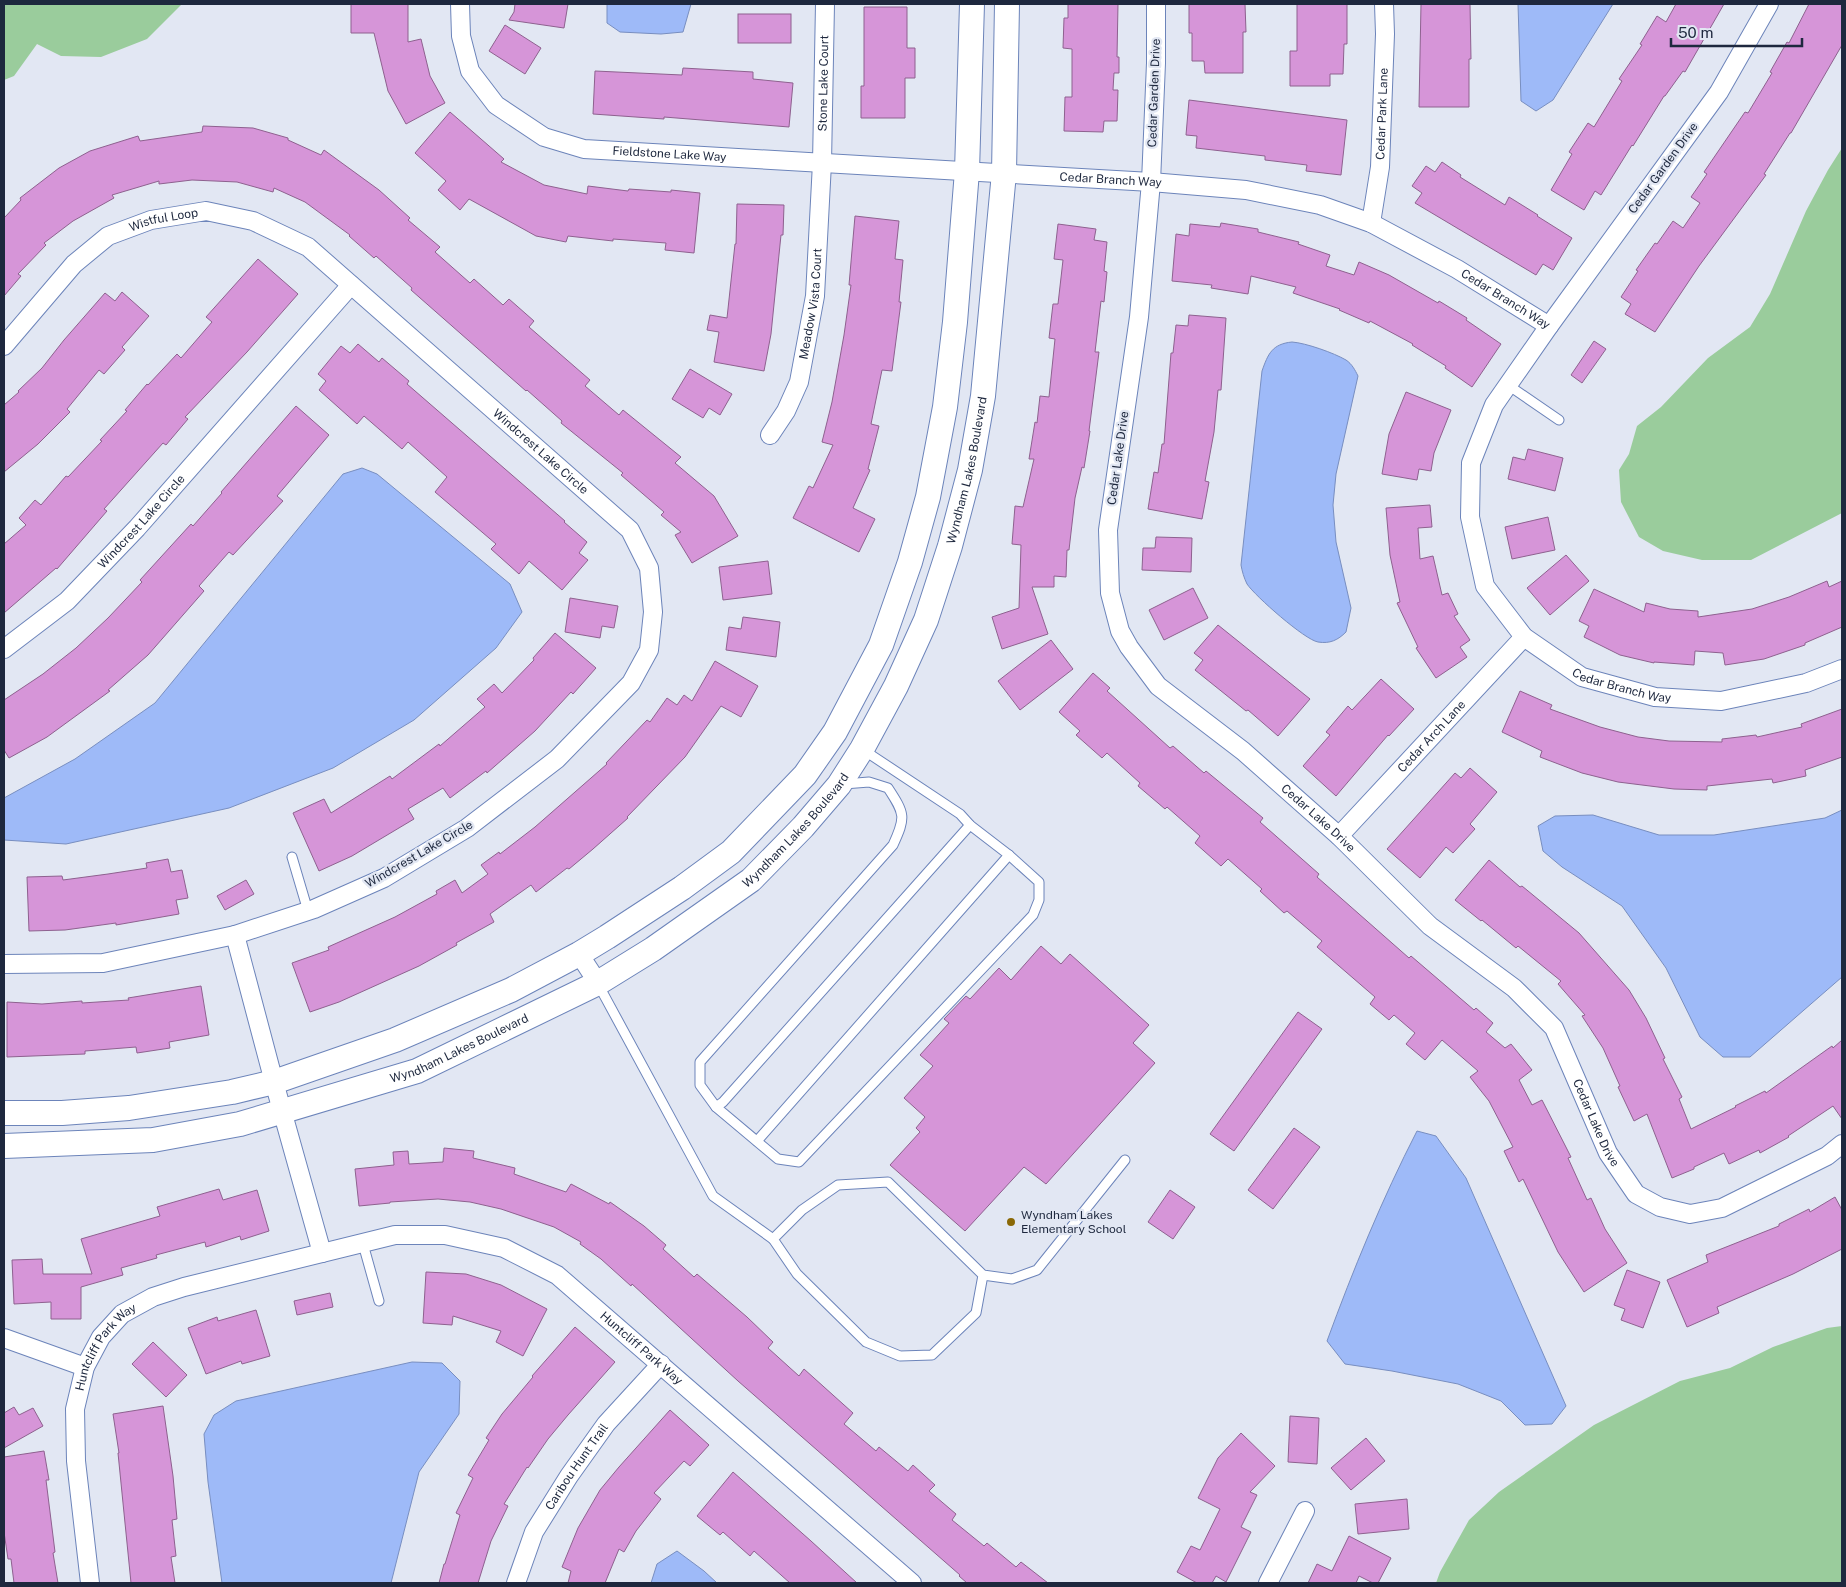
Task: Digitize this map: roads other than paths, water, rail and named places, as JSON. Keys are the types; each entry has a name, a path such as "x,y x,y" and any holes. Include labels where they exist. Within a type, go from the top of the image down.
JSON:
{"street":[{"name":"Fieldstone Lake Way","path":"460,4 461,36 470,71 496,105 544,137 584,149 967,171"},
{"name":"Stone Lake Court","path":"822,163 826,4"},
{"path":"4,1113 62,1113 129,1108 232,1092 274,1082 395,1040 511,990 579,954 682,888 731,852 805,775 835,732 881,645 910,562 928,497 946,398 955,322 967,171 972,4"},
{"name":"Wyndham Lakes Boulevard","path":"4,1146 153,1140 240,1124 417,1071 598,983 653,949 751,880 803,827 839,785 862,749 896,686 926,620 950,546 970,470 983,396 1004,173 1007,4"},
{"name":"Cedar Garden Drive","path":"1151,182 1156,63 1156,4"},
{"name":"Cedar Park Lane","path":"1371,223 1380,167 1384,4"},
{"name":"Cedar Garden Drive","path":"1549,326 1719,92 1769,4"},
{"name":"Meadow Vista Court","path":"770,435 786,411 799,382 815,296 822,163"},
{"name":"Cedar Branch Way","path":"967,171 1151,182 1246,190 1320,205 1371,223 1457,269 1549,326 1494,405 1471,463 1470,517 1485,586 1524,637 1582,678 1655,697 1721,701 1806,683 1842,669"},
{"name":"Cedar Lake Drive","path":"1151,182 1140,317 1108,530 1110,593 1120,631 1129,647 1158,686 1243,751 1339,836 1430,926 1514,988 1554,1028 1608,1153 1636,1194 1660,1207 1690,1214 1722,1208 1827,1156 1842,1144"},
{"name":"Wistful Loop","path":"4,346 74,264 108,236 160,218 206,211 253,221 308,247 351,285"},
{"name":"Windcrest Lake Circle","path":"4,649 67,600 138,528 351,285 630,530 649,568 653,612 648,650 631,683 557,759 466,828 384,878 308,911 235,936 103,963 4,964"},
{"name":"Cedar Arch Lane","path":"1339,836 1524,637"},
{"path":"835,732 862,749"},
{"path":"235,936 322,1253"},
{"path":"579,954 598,983"},
{"name":"Huntcliff Park Way","path":"90,1583 76,1461 75,1409 85,1367 101,1337 122,1314 154,1297 184,1287 395,1235 445,1235 504,1248 556,1275 912,1583"},
{"path":"4,1338 85,1367"},
{"name":"Caribou Hunt Trail","path":"516,1583 534,1532 568,1476 606,1424 661,1364"},
{"path":"1268,1583 1304,1511"}],"lane":[{"path":"1508,385 1559,420"},
{"path":"839,785 869,782 888,788 901,806 903,823 893,845 700,1062 700,1085 716,1107 778,1159 799,1162 1033,915 1039,900 1039,882 1009,855 970,825 960,814 862,749"},
{"path":"716,1107 723,1102 970,825"},
{"path":"757,1141 1009,855"},
{"path":"292,857 308,911"},
{"path":"598,983 713,1196 773,1239 797,1274 866,1342 900,1356 932,1355 976,1313 983,1275"},
{"path":"773,1239 802,1210 838,1185 888,1182 983,1275 1012,1279 1037,1270 1125,1160"},
{"path":"363,1244 379,1301"}],"water":[{"path":"607,4 691,4 683,32 661,34 620,32 607,23"},
{"path":"1518,4 1613,4 1553,100 1536,111 1521,101"},
{"path":"1292,342 1312,346 1341,357 1350,363 1358,376 1336,474 1333,505 1336,542 1351,608 1346,632 1330,642 1318,642 1303,634 1270,607 1247,584 1241,565 1262,371 1266,360 1275,348"},
{"path":"362,468 377,474 510,584 522,612 496,648 414,720 333,768 229,808 66,844 4,840 4,798 75,759 155,703 343,474"},
{"path":"1842,810 1842,977 1750,1057 1723,1057 1700,1037 1666,968 1622,906 1562,867 1543,851 1538,826 1555,816 1593,815 1659,835 1714,835 1825,818"},
{"path":"1417,1131 1436,1136 1466,1178 1566,1406 1552,1424 1525,1425 1501,1401 1458,1384 1345,1364 1327,1341 1369,1235"},
{"path":"412,1362 442,1363 460,1381 459,1414 419,1472 391,1583 222,1583 208,1482 204,1434 214,1415 236,1401"},
{"path":"677,1551 717,1583 651,1583 657,1564"}],"place":[{"name":"Wyndham Lakes Elementary School","path":"1011,1222"}]}
